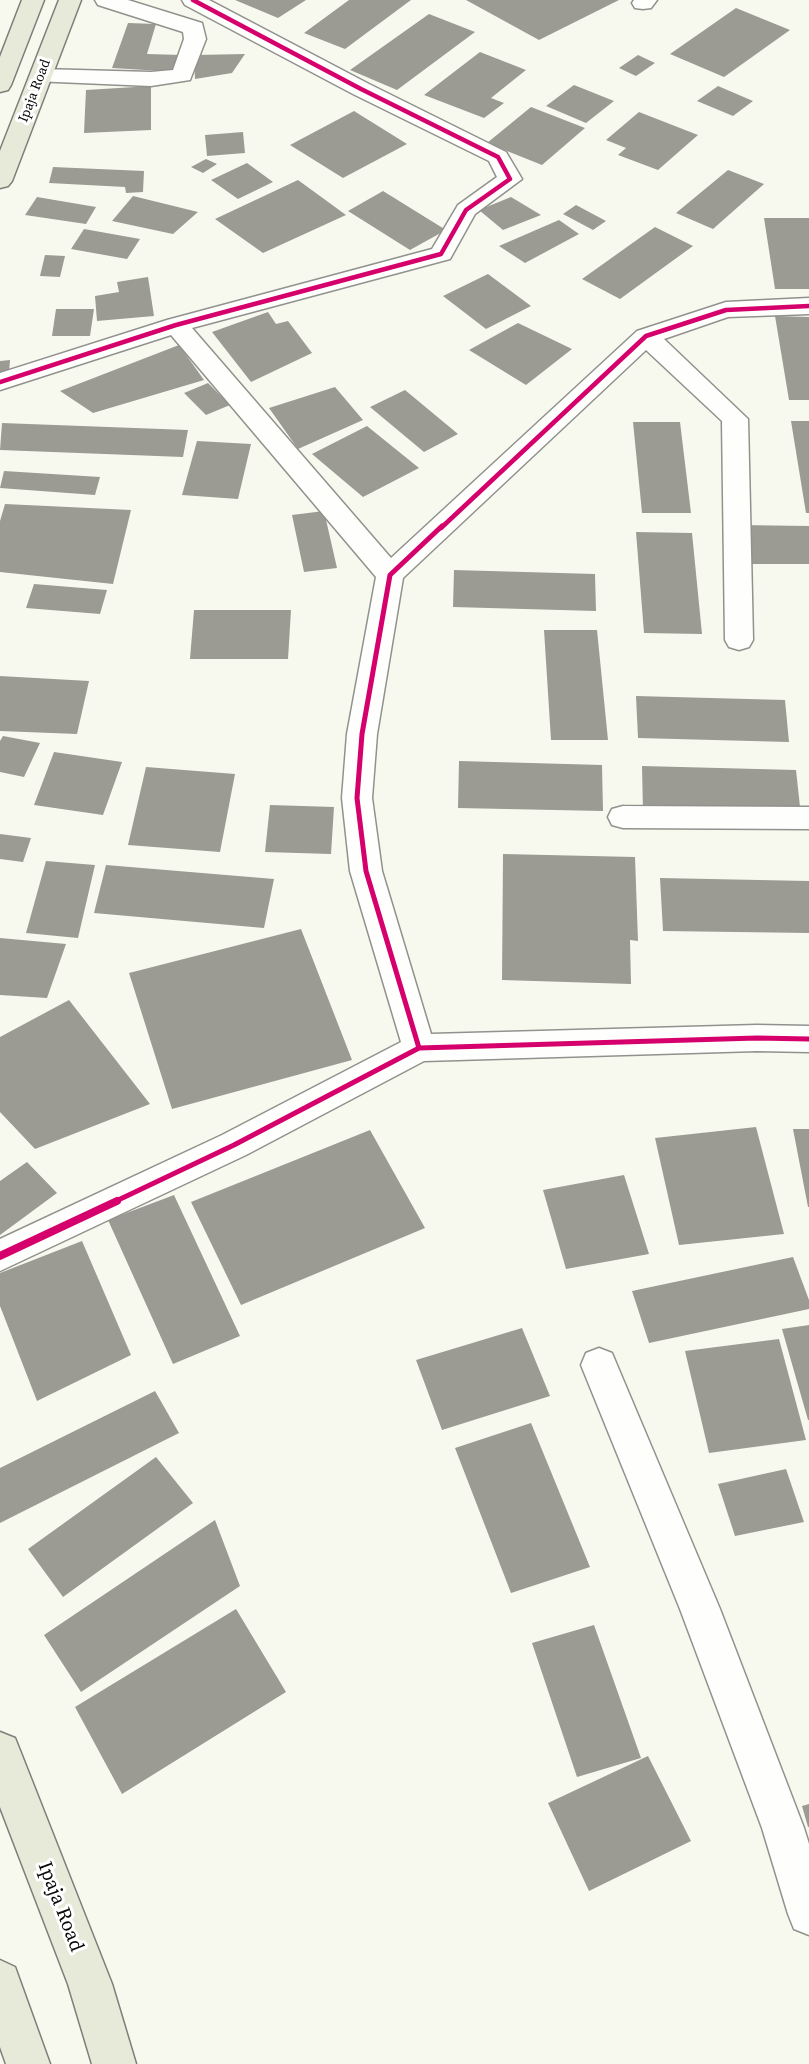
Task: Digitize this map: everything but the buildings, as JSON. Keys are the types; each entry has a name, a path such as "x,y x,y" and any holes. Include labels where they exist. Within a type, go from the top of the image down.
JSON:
{"main road":[{"path":"0,85 33,0"},
{"name":"Ipaja Road","path":"0,181 70,0"},
{"name":"Ipaja Road","path":"0,1753 90,1984 114,2064"},
{"path":"0,1982 28,2064"}],"street":[{"path":"41,76 151,79 182,75 195,39 194,28 106,0"},
{"path":"0,382 176,325 441,254 466,210 510,179 498,157 361,89 193,0"},
{"path":"419,1048 366,871 357,798 363,735 390,575 646,336 726,310 809,306"},
{"path":"176,325 390,575"},
{"path":"646,336 735,419 739,639"},
{"path":"623,817 809,818"},
{"path":"0,1256 234,1145 419,1048 809,1039"},
{"path":"599,1365 700,1609 783,1828 809,1914"}],"cycle path":[{"path":"0,382 176,325 441,254 466,210 510,179 498,157 361,89 193,0"},
{"path":"419,1048 366,871 357,798 362,734 390,575 646,336 726,310 809,306"},
{"path":"0,1256 234,1145 419,1048 757,1038 809,1039"}]}
